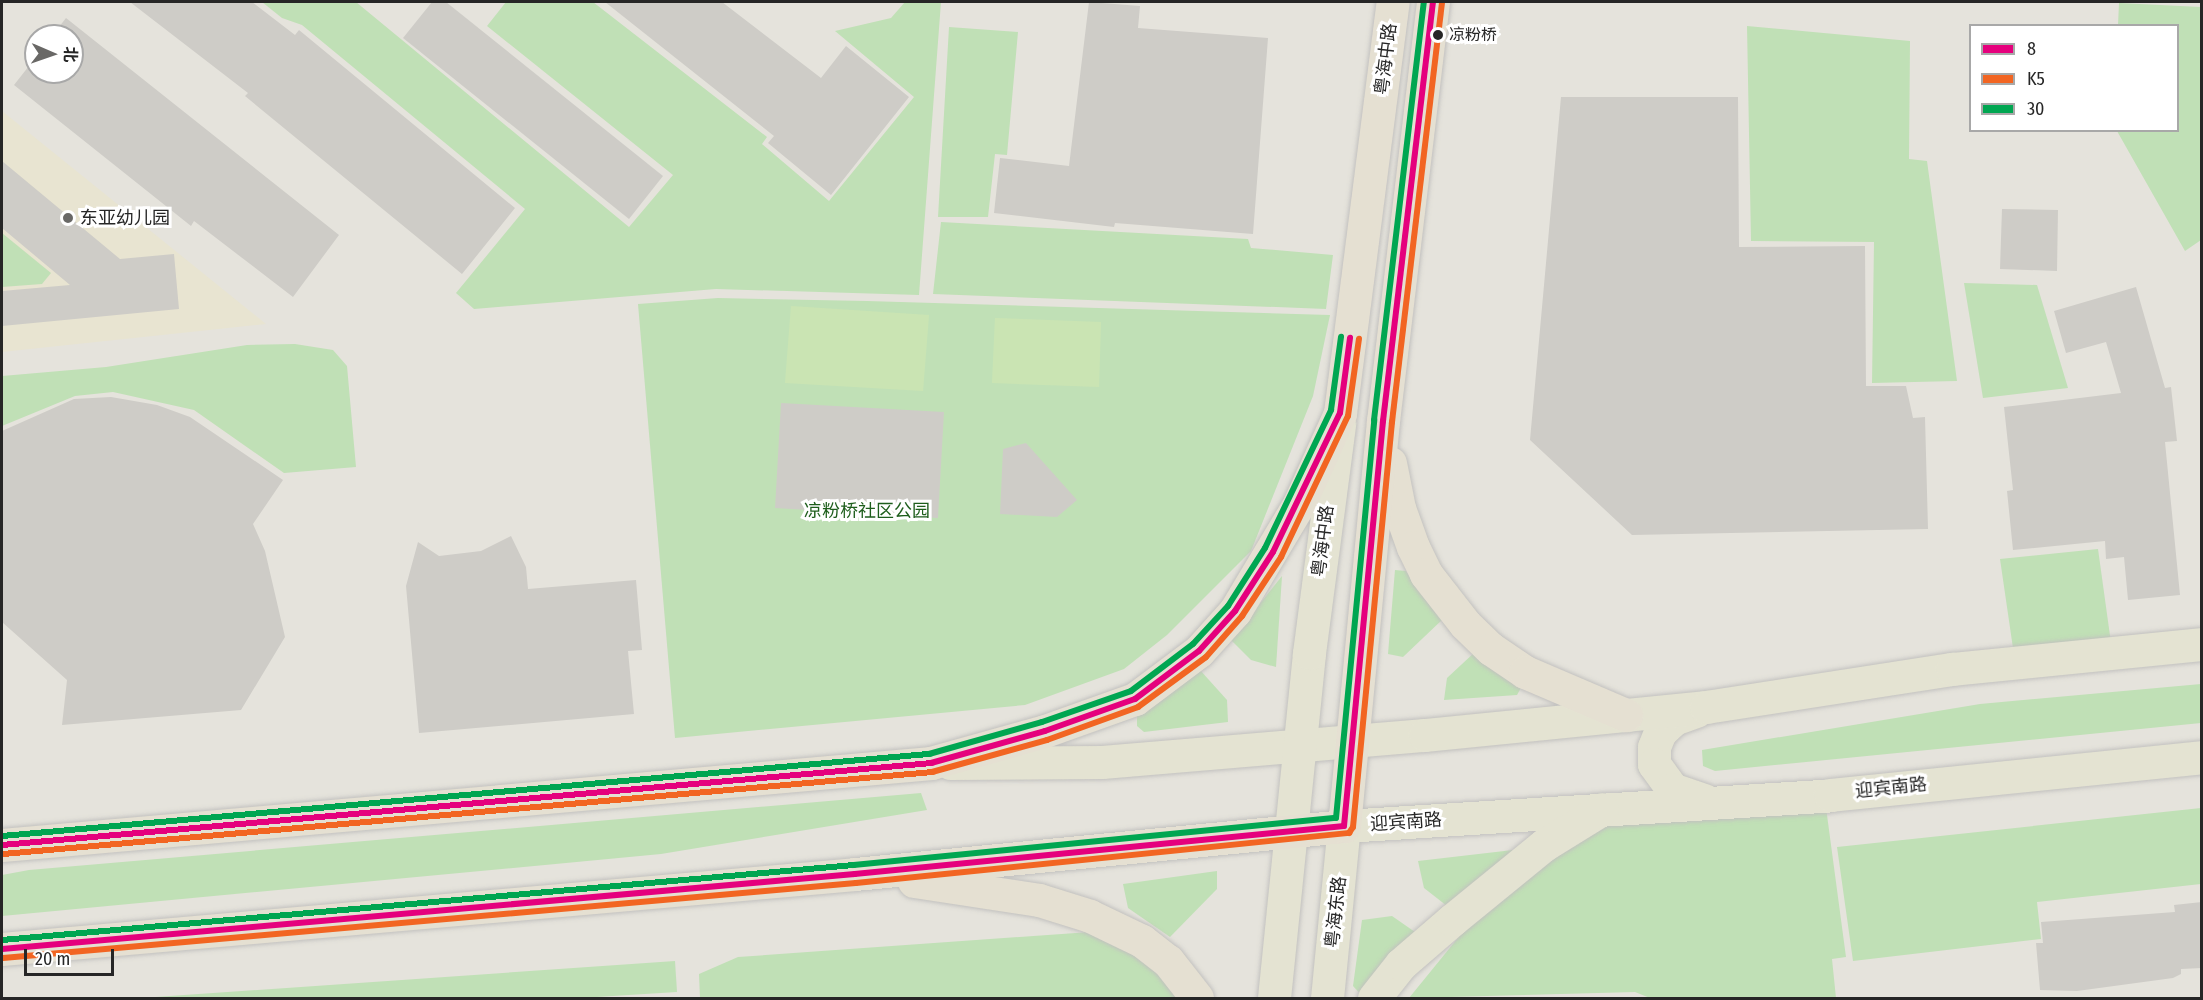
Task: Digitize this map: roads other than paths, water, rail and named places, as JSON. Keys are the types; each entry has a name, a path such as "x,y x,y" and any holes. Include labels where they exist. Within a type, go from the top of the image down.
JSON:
{"highway":[{"name":"粤海中路","path":"1340,413 1393,2"},
{"path":"1344,826 1383,420 1433,2"},
{"path":"2,846 932,763 1045,731 1136,699 1199,651 1235,611 1273,552 1340,413"},
{"path":"1383,420 1399,508 1413,547 1445,601 1491,649 1525,672 1626,715"},
{"name":"迎宾南路","path":"2,949 855,874 1344,826"},
{"path":"855,874 982,890 1039,900 1090,916 1143,941 1168,961 1197,999"}],"main road":[{"name":"粤海中路","path":"1291,832 1299,746 1340,413"},
{"path":"932,763 1102,762 1353,741 1706,707 1952,669 2202,644"},
{"path":"1706,707 1674,719 1660,732 1654,747 1654,764 1672,789 1713,802"},
{"name":"迎宾南路","path":"1344,826 1830,795 2202,757"},
{"path":"1374,999 1401,964 1476,900 1544,845 1604,808"},
{"name":"粤海东路","path":"1327,999 1344,826"},
{"path":"1274,999 1291,832"}],"place":[{"name":"凉粉桥","path":"1438,35"},
{"name":"东亚幼儿园","path":"68,218"}],"park label":[{"name":"凉粉桥社区公园","path":"867,511"}]}
